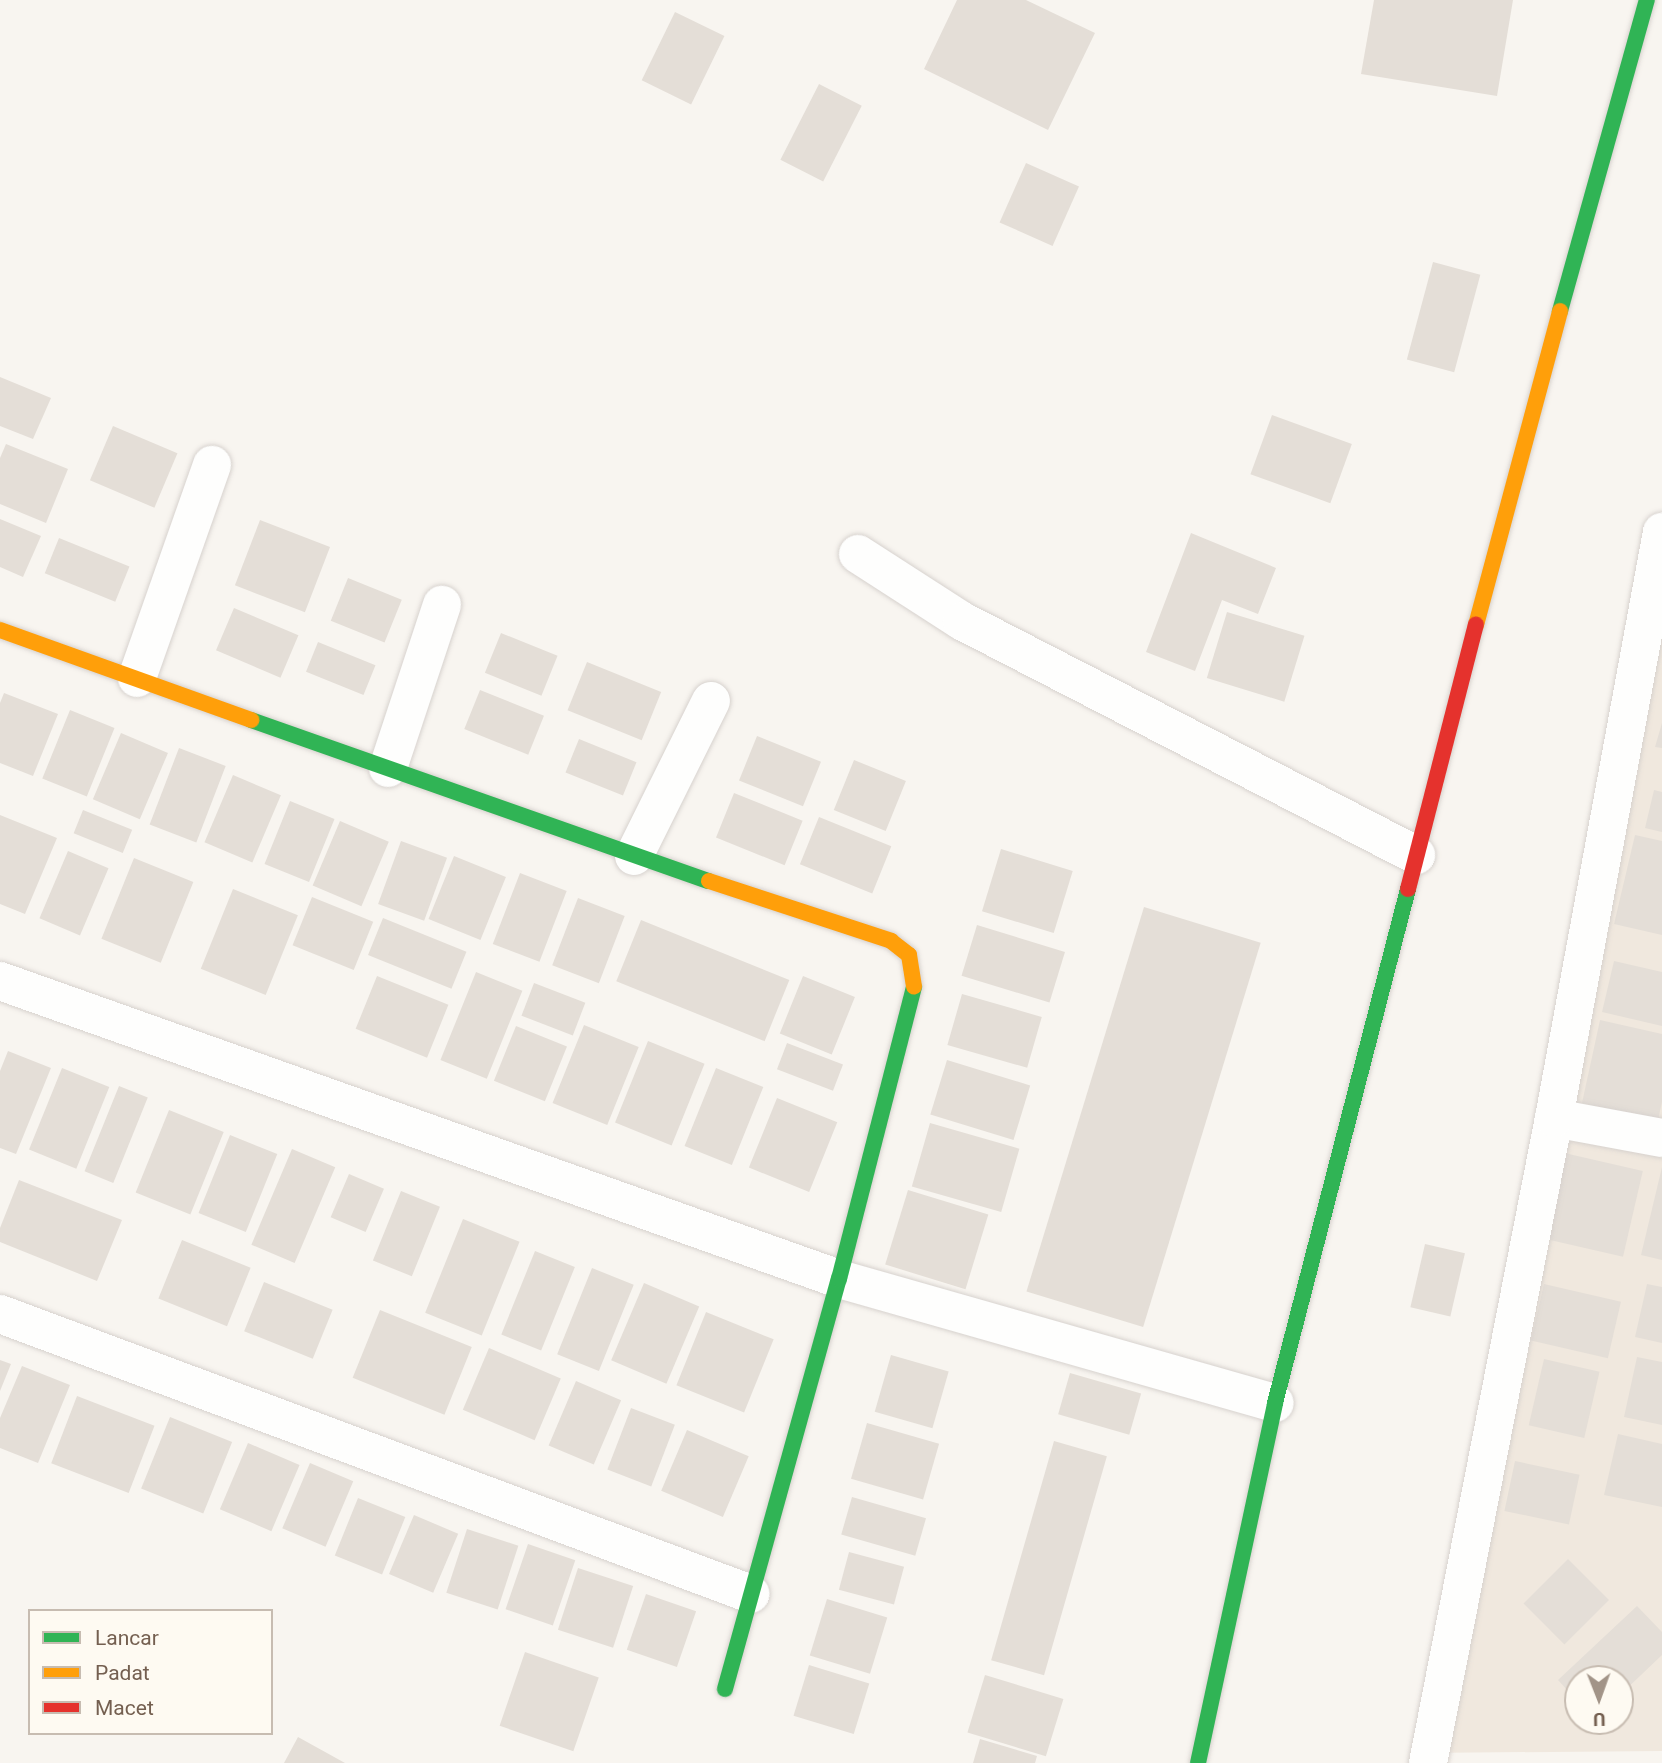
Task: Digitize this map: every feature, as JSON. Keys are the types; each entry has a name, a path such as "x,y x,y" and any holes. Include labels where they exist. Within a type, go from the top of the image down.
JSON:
{"street":[{"path":"1198,1763 1275,1403 1520,455 1647,0"},
{"path":"137,678 212,465"},
{"path":"1428,1763 1554,1118 1662,532"},
{"path":"858,554 962,621 1416,855"},
{"path":"388,768 442,605"},
{"path":"0,630 634,856 891,941 909,955 914,989 839,1279 725,1689"},
{"path":"634,856 711,701"},
{"path":"0,981 839,1279 1275,1403"},
{"path":"1554,1118 1662,1138"},
{"path":"0,1314 751,1594"}],"shaded area":[{"path":"1662,608 1662,1751 1420,1753"}],"building":[{"path":"957,0 1026,0 1095,33 1048,130 924,69"},
{"path":"1374,0 1513,0 1497,96 1361,74"},
{"path":"675,12 724,36 691,104 642,80"},
{"path":"819,84 862,106 823,182 780,160"},
{"path":"1026,163 1079,187 1053,246 1000,222"},
{"path":"1433,262 1480,275 1454,372 1407,360"},
{"path":"0,377 51,398 33,439 0,426"},
{"path":"1272,415 1352,444 1330,503 1250,474"},
{"path":"113,426 177,453 154,508 90,480"},
{"path":"6,444 68,469 46,523 0,504 0,458"},
{"path":"0,519 41,536 23,577 0,567"},
{"path":"260,520 330,547 305,612 235,585"},
{"path":"1191,533 1276,568 1258,614 1222,600 1195,671 1146,652"},
{"path":"59,538 129,566 115,602 45,573"},
{"path":"348,578 402,600 385,642 331,621"},
{"path":"234,608 298,635 280,678 216,650"},
{"path":"1227,612 1304,636 1284,702 1207,678"},
{"path":"501,633 558,656 541,696 485,673"},
{"path":"318,642 375,665 363,695 306,672"},
{"path":"587,662 661,692 642,740 568,710"},
{"path":"480,690 544,716 528,755 464,729"},
{"path":"4,693 58,714 33,776 0,763 0,703"},
{"path":"70,710 115,728 87,797 42,779"},
{"path":"1662,723 1662,748 1655,747"},
{"path":"121,733 168,753 140,819 93,799"},
{"path":"757,736 821,762 803,806 739,781"},
{"path":"579,739 636,762 623,796 566,772"},
{"path":"179,748 226,766 196,842 150,825"},
{"path":"854,760 906,781 886,831 834,810"},
{"path":"233,775 281,795 252,863 204,842"},
{"path":"1654,790 1662,792 1662,832 1645,828"},
{"path":"734,793 803,821 785,865 716,838"},
{"path":"290,801 335,819 309,882 265,864"},
{"path":"83,810 132,830 123,853 74,833"},
{"path":"0,815 57,838 25,914 0,904"},
{"path":"819,817 891,846 872,894 800,864"},
{"path":"340,821 389,842 361,906 313,885"},
{"path":"1635,835 1662,841 1662,935 1614,924"},
{"path":"401,841 447,858 424,921 378,904"},
{"path":"1001,849 1073,871 1054,933 982,911"},
{"path":"68,851 109,868 80,935 39,918"},
{"path":"454,856 506,877 480,940 429,919"},
{"path":"134,858 193,882 161,963 101,939"},
{"path":"520,873 567,891 539,962 493,944"},
{"path":"233,889 298,915 266,995 201,969"},
{"path":"312,897 373,922 354,970 293,945"},
{"path":"578,898 625,916 599,983 552,965"},
{"path":"1144,907 1261,943 1143,1327 1026,1291"},
{"path":"383,918 466,952 451,989 368,955"},
{"path":"641,920 789,980 765,1041 616,981"},
{"path":"977,925 1065,952 1049,1003 962,976"},
{"path":"1614,961 1662,972 1662,1026 1602,1012"},
{"path":"476,972 522,991 487,1079 440,1060"},
{"path":"377,976 448,1005 427,1058 356,1029"},
{"path":"803,976 855,997 832,1054 780,1033"},
{"path":"534,983 585,1003 573,1035 521,1016"},
{"path":"962,994 1042,1017 1027,1068 947,1045"},
{"path":"1600,1020 1662,1034 1662,1102 1658,1120 1582,1103"},
{"path":"584,1025 639,1047 607,1125 553,1103"},
{"path":"516,1026 567,1047 545,1101 494,1081"},
{"path":"648,1041 705,1064 672,1145 615,1123"},
{"path":"787,1043 843,1065 833,1091 777,1069"},
{"path":"8,1051 51,1068 16,1154 0,1148 0,1071"},
{"path":"947,1060 1030,1085 1014,1140 930,1115"},
{"path":"62,1068 109,1087 76,1169 29,1150"},
{"path":"716,1068 763,1087 732,1165 685,1146"},
{"path":"119,1086 148,1098 113,1183 85,1171"},
{"path":"777,1098 837,1122 809,1192 749,1168"},
{"path":"169,1110 224,1132 190,1215 136,1193"},
{"path":"930,1123 1019,1149 1001,1212 912,1186"},
{"path":"230,1135 277,1154 246,1232 199,1213"},
{"path":"292,1149 335,1167 295,1263 251,1245"},
{"path":"1560,1152 1643,1171 1623,1257 1540,1238"},
{"path":"1662,1167 1662,1260 1641,1255"},
{"path":"349,1174 384,1189 366,1232 331,1217"},
{"path":"19,1180 122,1220 97,1281 0,1242 0,1228"},
{"path":"908,1190 988,1215 966,1289 885,1265"},
{"path":"401,1191 440,1207 412,1276 373,1261"},
{"path":"463,1219 520,1242 482,1335 425,1313"},
{"path":"182,1240 251,1268 227,1326 158,1298"},
{"path":"1425,1244 1465,1253 1450,1317 1410,1307"},
{"path":"535,1251 575,1267 541,1351 501,1334"},
{"path":"592,1268 634,1285 599,1371 557,1354"},
{"path":"264,1282 333,1310 313,1359 244,1331"},
{"path":"644,1283 699,1306 666,1384 611,1360"},
{"path":"1544,1284 1621,1302 1608,1358 1531,1341"},
{"path":"1647,1284 1662,1287 1662,1343 1635,1337"},
{"path":"380,1310 472,1347 444,1415 353,1378"},
{"path":"706,1312 774,1339 744,1413 676,1385"},
{"path":"489,1348 561,1378 535,1440 463,1410"},
{"path":"891,1355 949,1372 932,1428 875,1412"},
{"path":"1637,1357 1662,1362 1662,1425 1624,1417"},
{"path":"1544,1359 1600,1372 1584,1438 1529,1425"},
{"path":"0,1360 11,1364 0,1391"},
{"path":"22,1366 70,1385 38,1463 0,1448 0,1418"},
{"path":"1070,1373 1141,1393 1129,1435 1058,1414"},
{"path":"576,1381 621,1400 594,1465 549,1445"},
{"path":"77,1396 154,1426 129,1493 51,1463"},
{"path":"631,1408 675,1425 651,1486 607,1470"},
{"path":"170,1417 232,1442 203,1513 141,1488"},
{"path":"867,1423 939,1444 923,1499 851,1479"},
{"path":"687,1430 749,1456 723,1517 661,1491"},
{"path":"1618,1434 1662,1444 1662,1507 1604,1495"},
{"path":"1054,1441 1107,1456 1044,1675 991,1660"},
{"path":"248,1443 300,1465 271,1531 220,1509"},
{"path":"1515,1461 1580,1475 1569,1525 1504,1511"},
{"path":"310,1463 353,1481 326,1547 282,1528"},
{"path":"852,1497 926,1518 915,1556 841,1534"},
{"path":"358,1498 405,1517 382,1575 335,1555"},
{"path":"414,1515 458,1534 433,1593 389,1574"},
{"path":"467,1529 518,1546 498,1609 446,1593"},
{"path":"528,1544 575,1560 553,1626 506,1609"},
{"path":"849,1552 904,1567 894,1604 839,1590"},
{"path":"1568,1559 1609,1600 1564,1645 1523,1604"},
{"path":"578,1568 633,1586 613,1648 558,1630"},
{"path":"646,1594 696,1611 677,1667 627,1650"},
{"path":"827,1599 887,1617 870,1674 810,1655"},
{"path":"1637,1606 1662,1632 1662,1655 1634,1682 1634,1665 1574,1665"},
{"path":"525,1652 599,1677 573,1751 500,1726"},
{"path":"809,1665 869,1683 854,1734 794,1716"},
{"path":"1564,1674 1564,1687 1558,1680"},
{"path":"985,1675 1063,1699 1046,1756 967,1732"},
{"path":"298,1737 345,1763 284,1763"},
{"path":"980,1739 1037,1756 1035,1763 973,1763"}],"traffic: fast":[{"path":"1560,311 1647,0"},
{"path":"251,720 709,881"},
{"path":"1198,1763 1275,1403 1408,889"},
{"path":"725,1689 839,1279 914,987"}],"traffic: slow":[{"path":"1476,625 1560,311"},
{"path":"0,630 251,720"},
{"path":"709,881 891,941 909,955 914,987"}],"traffic: jam":[{"path":"1408,889 1476,625"}]}
